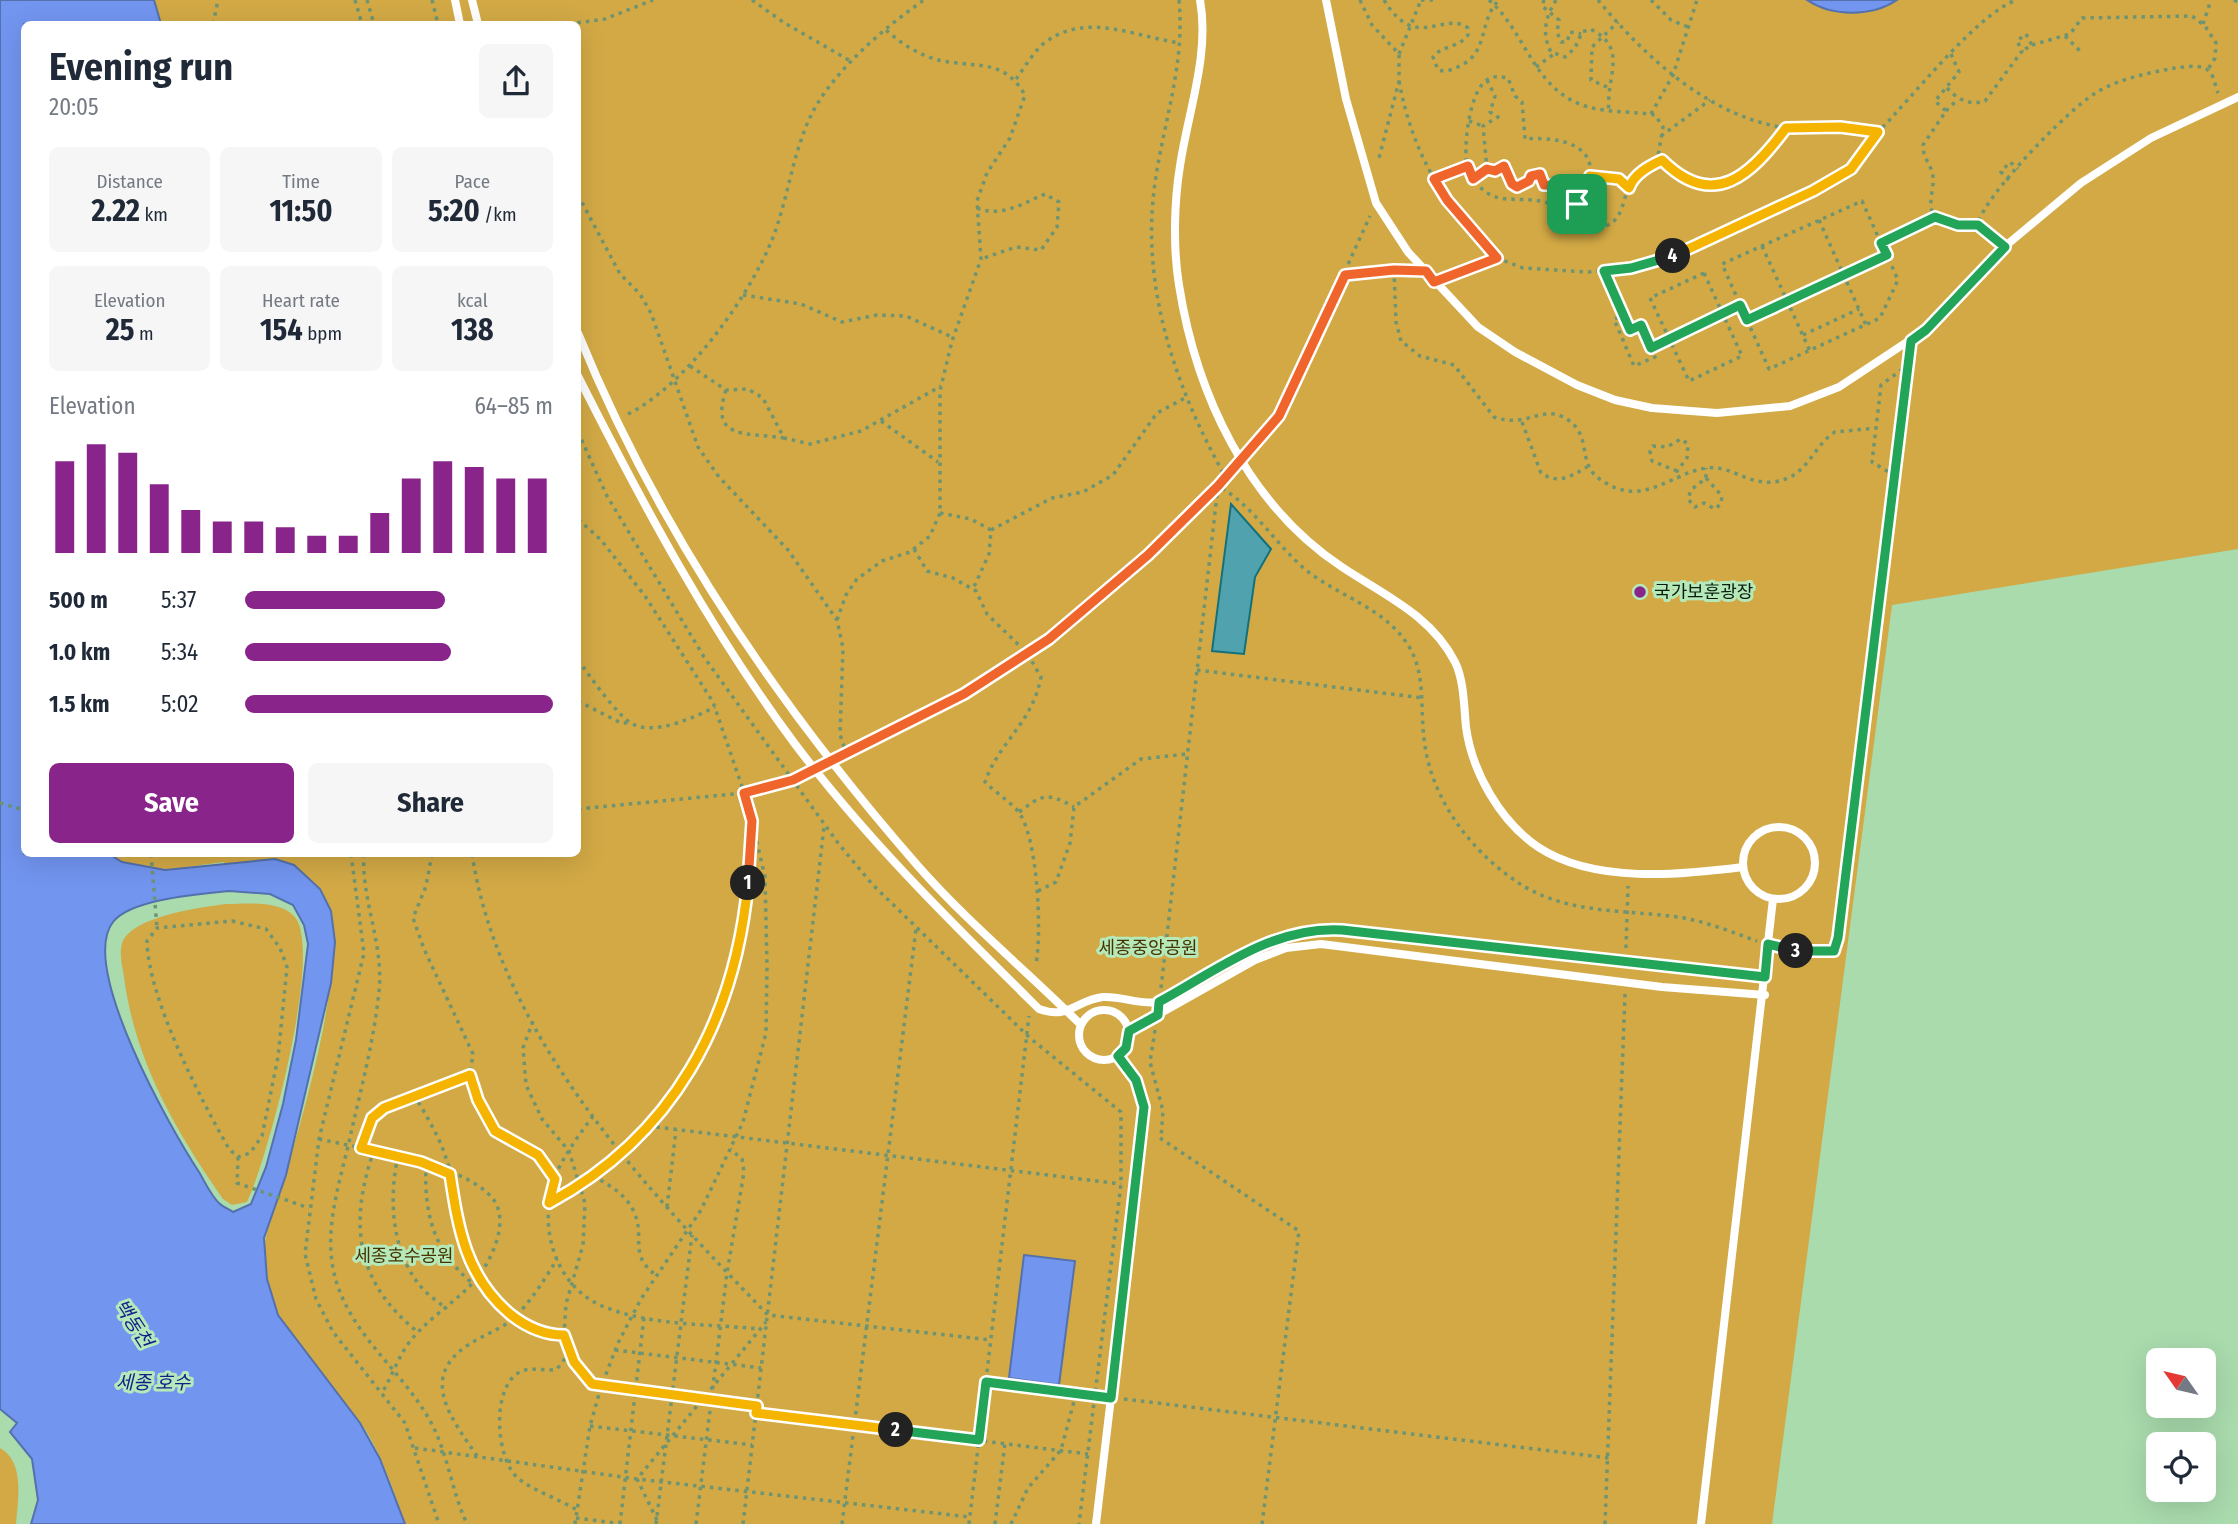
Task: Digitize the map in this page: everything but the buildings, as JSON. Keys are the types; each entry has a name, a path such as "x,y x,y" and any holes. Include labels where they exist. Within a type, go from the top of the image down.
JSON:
{"lane":[{"path":"455,0 459,21"},
{"path":"472,0 477,21"},
{"path":"1200,0 1203,12 1197,79 1179,169 1176,247 1179,284 1201,378 1218,418 1258,489 1292,528 1340,566 1415,613 1438,639 1456,664 1468,736 1477,769 1511,822 1539,847 1569,861 1627,872 1744,867"},
{"path":"1326,0 1346,99 1376,203 1390,228 1434,282 1478,327 1515,352 1577,385 1615,400 1652,408 1717,413 1790,406 1839,387 1926,330 2005,247 2081,183 2151,138 2238,97"},
{"path":"581,339 657,496 710,590 831,761 920,868 1081,1026"},
{"path":"581,382 704,609 748,679 815,768 925,897 1039,1009 1052,1014 1068,1012 1102,997 1143,1004 1159,1002 1266,942 1320,928 1765,977"},
{"path":"1785,827 1806,839 1816,860 1810,883 1793,897 1773,899 1759,894 1751,886 1744,867 1745,851 1760,832 1785,827"},
{"path":"1701,1524 1765,995 1773,899"},
{"path":"1129,1031 1255,960 1286,947 1321,944 1626,983 1765,995"},
{"path":"1106,1010 1121,1016 1129,1031 1126,1048 1118,1056 1105,1060 1088,1055 1080,1041 1081,1026 1091,1014 1106,1010"},
{"path":"1096,1524 1144,1107 1136,1080 1118,1056"}],"path":[{"path":"214,21 218,0"},
{"path":"355,0 361,21"},
{"path":"367,0 373,21"},
{"path":"432,0 437,21"},
{"path":"581,22 605,19 653,0"},
{"path":"752,0 783,22 852,62"},
{"path":"618,418 632,412 690,366 743,295 772,240 797,147 823,95 852,62 886,30 924,0"},
{"path":"1360,0 1372,25 1399,54"},
{"path":"1384,0 1412,26 1424,29 1461,23 1468,28 1465,40 1438,50 1433,57 1438,70 1445,72 1465,64 1480,50 1486,20 1499,0"},
{"path":"1433,0 1421,0 1399,54 1399,81 1407,122 1447,200 1497,258 1523,268 1604,271 1631,268 1684,253 1740,223 1766,216 1851,169 1878,132 1951,54 1996,10 2016,0"},
{"path":"1489,0 1542,78 1559,93 1584,106 1651,115 1663,127 1658,156 1674,172 1704,184 1734,181 1757,166 1786,128"},
{"path":"1544,0 1542,6 1559,20 1557,32 1562,42 1567,42 1570,32 1581,34"},
{"path":"1556,0 1548,10 1546,41 1554,54 1565,57 1571,54 1581,34 1590,29 1612,48 1615,58 1608,87 1609,111"},
{"path":"1598,0 1673,75 1739,116 1786,128 1840,127 1878,132"},
{"path":"1651,0 1671,20 1688,27"},
{"path":"1651,115 1673,75 1697,0"},
{"path":"2203,24 2211,0"},
{"path":"1947,88 1958,99 1978,103 1985,101 2022,51 2032,45 2070,34 2082,18 2186,13 2203,24 2216,43 2215,58 2207,71"},
{"path":"1608,87 1596,84 1590,77 1593,66 1591,52 1618,22"},
{"path":"1016,79 1045,42 1070,28 1118,27 1152,39 1180,43"},
{"path":"837,620 846,595 857,579 882,561 914,549 930,536 940,513 941,386 954,338 981,260 976,201 987,173 1010,138 1024,95 1016,79 970,62 950,63 926,56 901,43 886,30"},
{"path":"2022,51 2017,41 2026,34 2032,45"},
{"path":"2065,36 2080,51"},
{"path":"1536,67 1554,54"},
{"path":"1946,111 1935,101 1959,72 1951,54"},
{"path":"1978,225 1988,204 2057,125 2095,93 2157,72 2188,66 2207,71"},
{"path":"2207,71 2222,105"},
{"path":"1517,187 1529,181 1531,176 1540,174 1541,182 1559,190 1562,202 1571,210 1584,194 1590,176 1588,160 1564,140 1525,139 1524,108 1515,96 1508,78 1495,76 1487,80 1475,93 1469,121 1468,166 1473,179 1483,190 1495,197 1552,204 1570,219 1604,226 1614,221 1632,181 1647,167 1662,160"},
{"path":"1483,126 1498,117 1490,112 1495,96 1487,80"},
{"path":"1371,188 1399,81"},
{"path":"1935,217 1931,208 1932,170 1922,152 1923,145 1946,111 1958,99"},
{"path":"1661,136 1710,100"},
{"path":"1469,121 1483,126"},
{"path":"1483,126 1487,169"},
{"path":"2009,180 2001,172 2010,162 2018,169"},
{"path":"1434,179 1468,166"},
{"path":"1473,179 1487,169 1495,171 1504,166 1521,199"},
{"path":"1590,176 1619,179 1629,188"},
{"path":"977,208 985,211 1018,208 1045,194 1059,202 1057,227 1041,250 1016,247 981,260"},
{"path":"581,201 620,274 640,294 651,313 689,429 709,465 788,550 837,620 843,648 840,734 846,753"},
{"path":"1862,201 1881,243 1898,280 1880,318 1769,369 1722,264 1862,201"},
{"path":"1588,202 1593,212 1586,223 1580,213 1588,202"},
{"path":"831,761 964,694 1049,639 1148,555 1218,486 1279,416 1376,203"},
{"path":"1881,243 1935,217 1958,225 1978,225 2005,247"},
{"path":"1819,220 1866,325"},
{"path":"1762,246 1810,351"},
{"path":"1747,320 1887,255"},
{"path":"1434,282 1497,258"},
{"path":"1345,275 1394,270 1426,271"},
{"path":"1394,270 1396,322 1401,341 1420,356 1454,365 1494,417 1522,422 1553,413 1572,423 1583,437 1587,467 1604,483 1629,490 1655,489 1706,468 1764,482 1780,480 1798,472 1835,432 1876,428"},
{"path":"1604,271 1624,314 1630,330 1641,325 1655,357 1634,366 1614,319 1624,314"},
{"path":"1704,273 1742,356 1689,381 1669,340 1650,298 1704,273"},
{"path":"743,295 800,304 842,322 877,315 906,316 954,338"},
{"path":"1651,348 1740,305"},
{"path":"1803,335 1859,309"},
{"path":"1218,486 1232,494 1268,534 1308,572 1394,627 1409,645 1416,662 1423,698 1424,741 1434,778 1458,826 1480,853 1527,888 1585,908 1690,919 1801,952 1834,951 1838,938 1911,341"},
{"path":"1895,476 1872,462 1881,385 1908,365"},
{"path":"690,366 726,390 747,389 763,398 784,438"},
{"path":"726,390 719,411 723,423 739,433 810,444 862,431 941,386"},
{"path":"991,530 1052,498 1083,492 1113,475 1157,413 1186,398"},
{"path":"881,421 939,463"},
{"path":"1522,422 1536,466 1547,477 1566,479 1587,467"},
{"path":"581,434 603,425"},
{"path":"1677,471 1652,461 1650,450 1653,446 1667,447 1681,439 1688,444 1686,458 1677,471 1679,479"},
{"path":"581,441 607,496 704,657 825,825 872,884 1026,1034 1121,1112 1298,1231 1262,1524"},
{"path":"1706,468 1706,478 1722,495 1721,504 1715,509 1704,503 1695,506 1688,499 1691,490 1706,478"},
{"path":"1159,1002 1218,486"},
{"path":"940,513 971,519 991,530"},
{"path":"575,1524 590,1426 615,1350 633,1315 701,1210 735,1139 743,1122 766,1033 765,877 744,793 715,707 645,596 601,540 581,522"},
{"path":"973,590 989,554 991,530"},
{"path":"914,549 928,571 953,578 973,590 987,614 1027,653 1041,677 1037,697 1022,726 993,759 985,782 1019,812 1038,891 1039,951 1033,981"},
{"path":"581,664 631,723"},
{"path":"1197,670 1423,698"},
{"path":"581,703 621,723 646,727 663,725 715,707"},
{"path":"1038,891 1056,882 1070,843 1074,807 1141,759 1187,754"},
{"path":"581,809 744,793 793,780 815,768"},
{"path":"1019,812 1040,797 1055,796 1074,807"},
{"path":"0,803 21,809"},
{"path":"549,1203 593,1176 622,1153 649,1126 689,1074 712,1031 727,990 747,897 752,821"},
{"path":"743,1524 825,825"},
{"path":"151,857 157,928 147,941 147,963 191,1080 229,1149 238,1157"},
{"path":"351,857 364,953 318,1139 305,1254 316,1299 333,1332 383,1391 405,1423 415,1448 433,1514 439,1524"},
{"path":"364,857 366,885 379,950 379,988 368,1058 333,1215 331,1236 335,1274 356,1325 395,1371 431,1422 467,1524"},
{"path":"431,857 426,886 413,918 424,949 473,1054 470,1075 478,1100 495,1131 538,1155 555,1179"},
{"path":"473,857 495,949 534,1021 593,1116 667,1207 767,1318 991,1340"},
{"path":"1626,962 1627,872"},
{"path":"157,928 232,921 247,923 265,929 279,948 287,967 278,1057 262,1136 250,1153 238,1157"},
{"path":"842,1524 916,928"},
{"path":"1605,1524 1626,983"},
{"path":"969,1524 1031,1002"},
{"path":"1158,1015 1150,1062 1163,1111 1161,1138"},
{"path":"534,1021 523,1048 526,1085 542,1119 569,1151 581,1184 585,1230 573,1285 565,1304 564,1335 583,1375 601,1387 757,1406"},
{"path":"361,1148 372,1118 384,1108 470,1075"},
{"path":"414,1096 440,1142 450,1174 462,1236 477,1278 487,1293 514,1317 543,1332 564,1335"},
{"path":"1079,1524 1121,1184 1121,1112"},
{"path":"593,1116 569,1151 555,1179 549,1203 548,1221 557,1259 573,1285 595,1303 633,1315 760,1329"},
{"path":"649,1126 735,1139 1121,1184"},
{"path":"667,1207 676,1130"},
{"path":"318,1139 426,1164 483,1190 494,1200 499,1211 494,1248 477,1278 408,1344 383,1391"},
{"path":"696,1524 727,1273 744,1172 742,1159 730,1149"},
{"path":"374,1150 367,1171 361,1221 366,1263 382,1298 419,1333"},
{"path":"398,1156 393,1192 398,1241 418,1283 447,1309"},
{"path":"238,1157 237,1183 309,1208"},
{"path":"426,1164 430,1219 438,1244 452,1266 472,1283"},
{"path":"593,1176 618,1191 634,1210 638,1254 643,1264 657,1276"},
{"path":"670,1435 672,1396 692,1235"},
{"path":"477,1456 452,1419 442,1392 443,1372 461,1350 514,1317 557,1259"},
{"path":"576,1518 621,1524 644,1317"},
{"path":"637,1479 767,1318"},
{"path":"615,1350 761,1368"},
{"path":"570,1352 557,1369 520,1372 509,1382 499,1400 500,1425 508,1467 519,1479 577,1510"},
{"path":"986,1382 1609,1458"},
{"path":"1012,1524 1028,1488 1060,1450 1076,1393"},
{"path":"756,1413 1087,1454"},
{"path":"590,1426 752,1445"},
{"path":"995,1524 1004,1443"},
{"path":"657,1523 666,1444"},
{"path":"415,1448 661,1482 970,1517"},
{"path":"637,1479 657,1523"}],"green space":[{"name":"세종중앙공원","path":"154,0 2238,0 2238,549 1892,605 1772,1524 405,1524 374,1445 360,1422 291,1336 279,1317 266,1276 265,1246 269,1223 303,1112 327,1009 333,942 331,913 223,862 165,870 122,862 114,857 581,857 581,21 160,21"},
{"path":"227,904 271,905 294,916 302,936 303,968 290,1056 267,1145 247,1202 232,1205 223,1199 205,1173 160,1094 137,1037 129,1008 121,956 126,936 146,923 174,913"},
{"path":"0,1448 8,1454 17,1472 16,1524 0,1524"}],"water":[{"name":"세종 호수","path":"0,0 154,0 160,21 21,21 21,857 114,857 122,862 165,870 275,859 294,865 320,889 331,911 335,942 331,983 286,1175 264,1238 267,1279 278,1315 360,1423 380,1459 405,1524 31,1524 38,1500 32,1459 10,1432 17,1423 0,1409","holes":["229,891 270,894 293,905 304,925 308,944 296,1040 266,1167 251,1204 233,1212 220,1204 211,1193 151,1087 118,1010 108,974 106,944 113,922 122,914 150,903"]},
{"path":"1807,0 1897,0 1876,10 1852,13 1828,10"},
{"path":"1024,1255 1075,1261 1059,1385 1009,1378"}],"place":[{"name":"국가보훈광장","path":"1640,592"}],"route":[{"path":"1840,127 1878,132 1851,169 1766,216 1740,223 1684,253 1631,268 1604,271 1630,330 1641,325 1651,348 1740,305 1747,320 1887,255 1881,243 1935,217 1958,225 1978,225 2005,247 1926,330 1911,341 1855,814 1834,951 1801,952 1768,944 1765,977 1320,928 1290,933 1266,942 1159,1002 1158,1015 1129,1031 1126,1048 1118,1056 1136,1080 1144,1107 1111,1398 986,1382 979,1440 756,1413 757,1406 601,1387 592,1384 583,1375 574,1362 564,1335 543,1332 529,1326 514,1317 487,1293 470,1266 465,1250 450,1174 421,1162 361,1148 372,1118 384,1108 470,1075 478,1100 495,1131 538,1155 555,1179 549,1203 600,1171 653,1122 689,1074 712,1031 727,990 747,897 752,821 744,793 793,780 964,694 1049,639 1148,555 1218,486 1279,416 1345,275 1394,270 1426,271 1434,282 1497,258 1447,200 1434,179 1468,166 1468,172 1473,179 1487,169 1495,171 1504,166 1510,173 1512,184 1517,187 1529,181 1531,176 1540,174 1544,185 1550,184 1559,190 1565,206 1571,210 1577,204 1584,194 1590,176 1619,179 1629,188 1632,181 1647,167 1662,160 1674,172 1704,184 1734,181 1757,166 1786,128 1808,130 1840,127"}],"park label":[{"name":"세종호수공원","path":"404,1256"}],"water label":[{"name":"백동천","path":"134,1323"}]}
